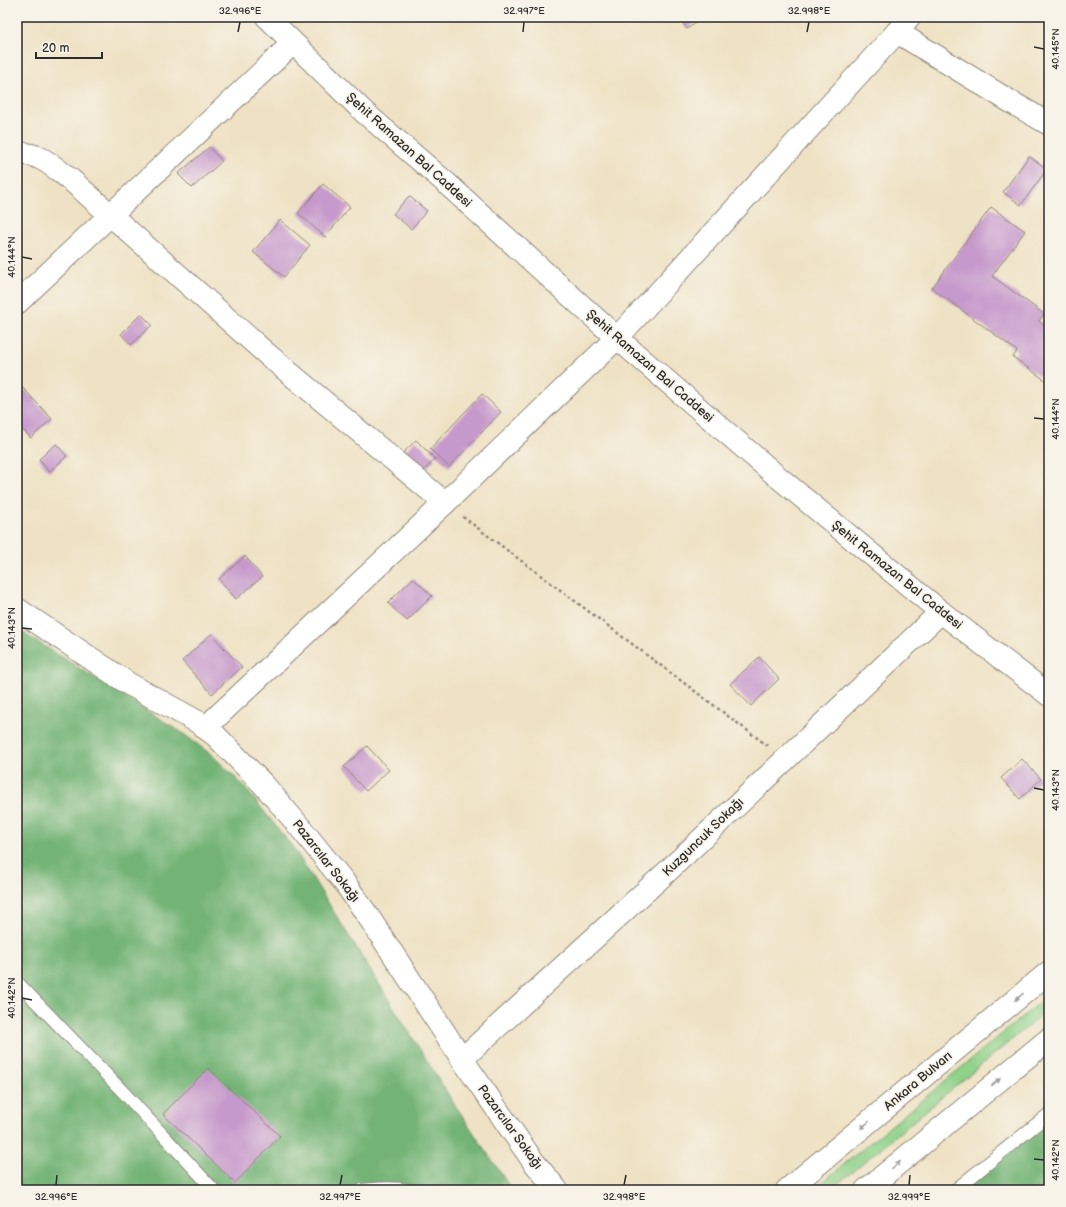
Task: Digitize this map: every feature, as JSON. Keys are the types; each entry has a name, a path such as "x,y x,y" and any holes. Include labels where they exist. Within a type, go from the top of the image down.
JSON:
{"street":[{"name":"Şehit Ramazan Bal Caddesi","path":"267,17 365,113 446,182 617,338 778,477 941,612 1049,695"},
{"path":"206,728 446,503 617,338 903,24 1011,102 1049,124"},
{"path":"17,303 293,43"},
{"path":"17,154 25,153 34,155 47,162 70,179 268,354 446,503"},
{"name":"Pazarcılar Sokağı","path":"17,609 129,684 198,722 221,741 264,785 327,860 366,913 462,1059 533,1161 557,1190"},
{"name":"Kuzguncuk Sokağı","path":"462,1059 666,873 941,612"},
{"name":"Ankara Bulvarı","path":"787,1190 1049,972"},
{"path":"866,1190 1049,1039"}],"lane":[{"path":"17,982 125,1094 214,1190"},
{"path":"955,1190 1049,1114"},
{"path":"362,1190 374,1188 396,1188 410,1190"}],"path":[{"path":"446,503 785,759"}],"green space":[{"path":"17,629 181,732 212,755 243,785 295,850 453,1102 512,1190 17,1190"},
{"path":"1049,995 1049,1009 830,1190 813,1190"},
{"path":"1049,1117 1049,1190 961,1190"}],"building":[{"path":"678,17 702,17 687,29"},
{"path":"209,147 222,161 192,188 178,174"},
{"path":"1029,156 1047,169 1021,205 1003,192"},
{"path":"323,184 350,207 325,237 298,213"},
{"path":"409,196 427,211 411,229 393,214"},
{"path":"991,207 1025,231 992,276 1044,314 1039,321 1049,329 1049,383 1013,357 1017,351 932,288"},
{"path":"280,220 310,245 284,277 253,252"},
{"path":"141,314 152,325 131,345 121,334"},
{"path":"23,388 52,419 31,438 17,424 17,393"},
{"path":"482,394 501,412 449,467 430,449"},
{"path":"416,440 435,459 423,472 403,453"},
{"path":"56,444 67,456 49,472 39,459"},
{"path":"245,556 262,577 236,599 219,579"},
{"path":"413,578 432,596 407,621 388,603"},
{"path":"211,634 242,667 212,694 182,661"},
{"path":"759,657 779,679 751,706 730,684"},
{"path":"367,746 389,770 366,791 344,767"},
{"path":"1022,759 1041,779 1020,799 1001,778"},
{"path":"208,1068 280,1136 235,1183 163,1114"}]}
